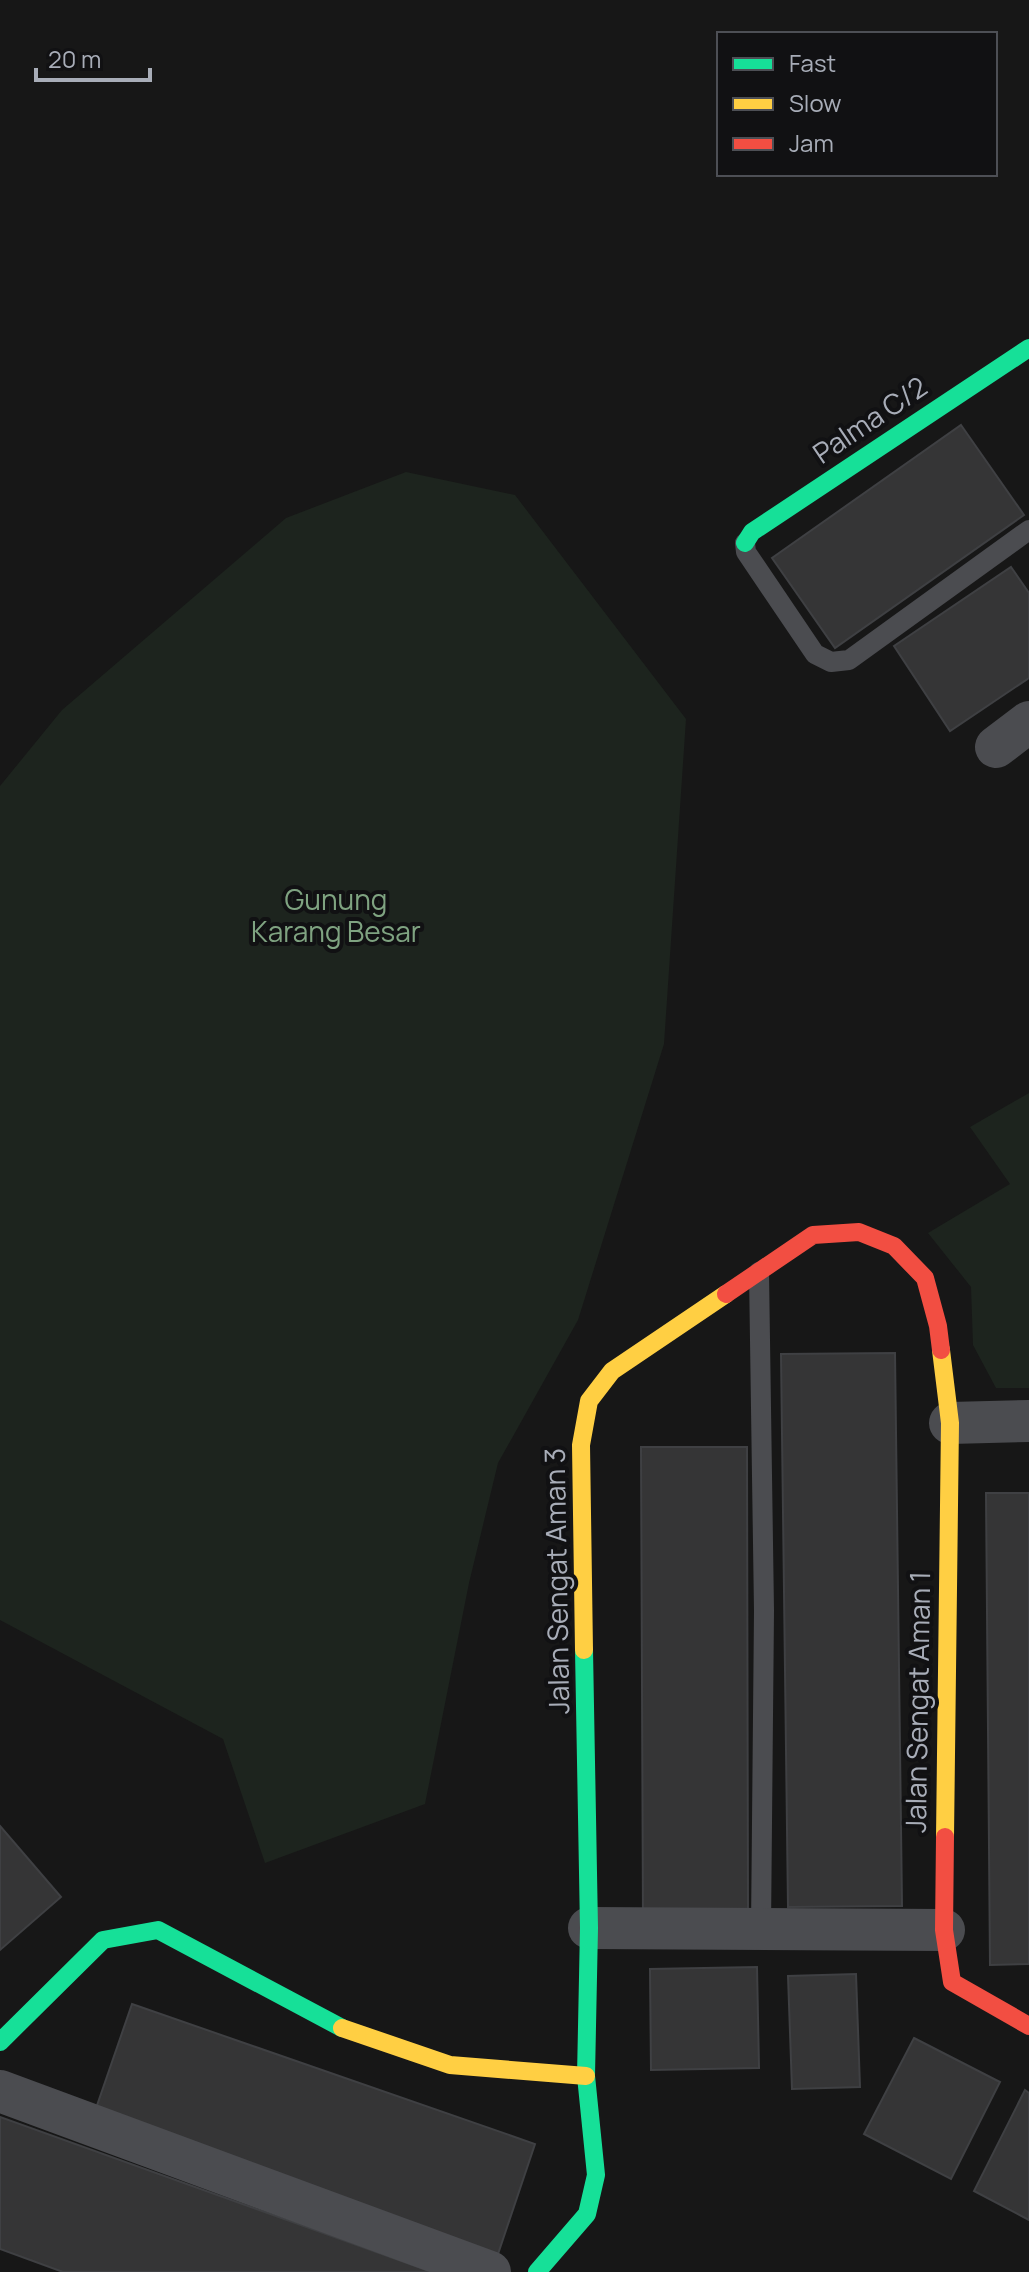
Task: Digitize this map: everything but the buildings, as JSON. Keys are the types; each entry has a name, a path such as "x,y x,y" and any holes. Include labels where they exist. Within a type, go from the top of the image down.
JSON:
{"street":[{"name":"Palma C/2","path":"745,543 752,532 1029,348"},
{"path":"996,747 1029,722"},
{"name":"Jalan Sengat Aman 3","path":"537,2272 587,2214 596,2175 586,2076 589,1928 581,1445 589,1401 612,1371 813,1235 859,1232 894,1246 925,1278 938,1326 950,1423"},
{"path":"950,1423 1029,1421"},
{"name":"Jalan Sengat Aman 1","path":"950,1423 944,1930 952,1982 1029,2026"},
{"path":"589,1928 944,1930"},
{"path":"0,2042 103,1940 158,1930 348,2031 450,2065 586,2076"},
{"path":"0,2091 490,2272"}],"lane":[{"path":"745,543 746,552 815,654 831,662 849,660 1029,530"},
{"path":"759,1272 764,1611 761,1928"}],"green space":[{"name":"Gunung Karang Besar","path":"406,472 515,495 686,719 664,1044 578,1320 498,1463 469,1583 425,1804 265,1863 223,1739 0,1620 0,786 62,710 286,518"},
{"path":"1029,1093 1029,1388 996,1388 973,1345 971,1287 928,1233 1010,1184 970,1127"}],"traffic: fast":[{"path":"745,543 752,532 1029,348"},
{"path":"537,2272 587,2214 596,2175 586,2076 589,1928 584,1650"},
{"path":"0,2042 103,1940 158,1930 342,2028"}],"traffic: slow":[{"path":"584,1650 581,1445 589,1401 612,1371 726,1294"},
{"path":"941,1350 950,1423 945,1837"},
{"path":"342,2028 450,2065 586,2076"}],"traffic: jam":[{"path":"726,1294 813,1235 859,1232 894,1246 925,1278 941,1350"},
{"path":"945,1837 944,1930 952,1982 1029,2026"}]}
